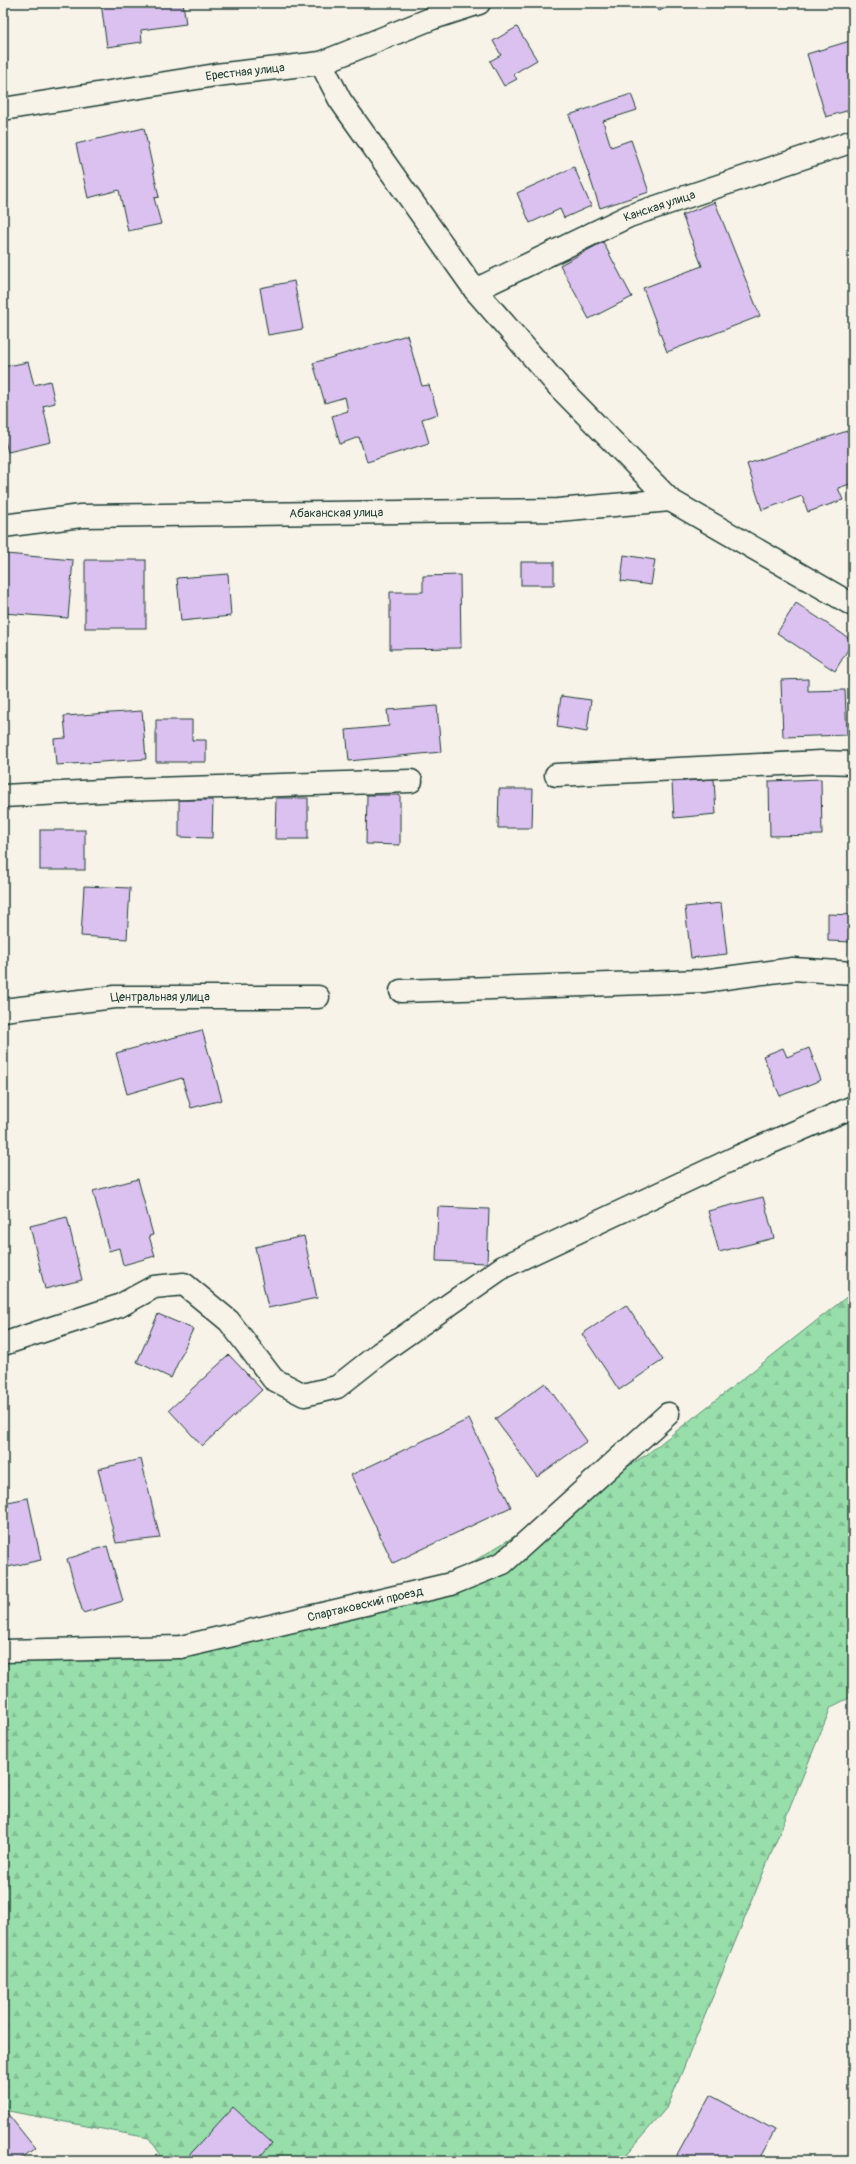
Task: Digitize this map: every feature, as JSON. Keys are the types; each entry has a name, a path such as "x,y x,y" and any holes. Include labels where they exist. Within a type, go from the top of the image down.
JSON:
{"street":[{"name":"Ерестная улица","path":"3,109 216,75 321,63 433,18 479,3"},
{"path":"321,63 340,100 475,290 559,386 670,500 853,605"},
{"name":"Канская улица","path":"475,290 629,216 853,141"},
{"name":"Абаканская улица","path":"3,526 81,516 558,510 670,500"},
{"path":"556,776 814,763 853,763"},
{"path":"3,796 120,790 412,782"},
{"path":"401,991 703,981 793,969 853,973"},
{"name":"Центральная улица","path":"3,1010 115,997 318,997"},
{"path":"3,1344 119,1306 154,1287 184,1284 229,1321 273,1379 304,1395 337,1387 380,1352 503,1267 737,1157 853,1107"},
{"name":"Спартаковский проезд","path":"3,1651 181,1647 451,1584 503,1563 668,1414"}],"green space":[{"path":"853,1292 853,1696 831,1707 668,2106 621,2161 165,2161 149,2138 3,2110 3,1653 126,1648 450,1576 646,1455"}],"building":[{"path":"101,3 183,3 186,24 141,30 142,42 107,47"},
{"path":"655,3 677,3 659,11"},
{"path":"517,27 537,60 513,74 517,79 504,86 490,61 501,55 493,41"},
{"path":"853,40 853,109 826,117 807,54"},
{"path":"631,94 637,110 603,121 611,147 631,140 649,192 600,208 569,115"},
{"path":"144,128 159,197 154,198 161,224 128,231 119,190 88,198 76,144"},
{"path":"574,167 591,206 564,218 560,209 530,223 517,193"},
{"path":"715,202 760,316 667,352 643,288 702,266 682,215"},
{"path":"603,242 632,297 589,319 560,265"},
{"path":"294,281 303,329 268,335 260,288"},
{"path":"407,335 422,386 429,385 438,414 422,419 429,443 367,462 359,437 340,444 332,416 348,411 345,397 325,403 313,363"},
{"path":"28,362 34,385 50,381 55,403 43,406 51,442 8,452 3,434 3,367"},
{"path":"850,430 853,440 853,483 838,488 843,500 808,512 802,496 762,510 747,464"},
{"path":"6,554 73,560 68,618 3,613"},
{"path":"624,555 655,560 651,585 621,581"},
{"path":"85,560 146,560 146,628 85,628"},
{"path":"521,562 554,562 554,585 521,585"},
{"path":"228,574 231,616 181,621 177,578"},
{"path":"460,575 461,648 390,649 390,592 423,592 423,576"},
{"path":"796,603 853,641 835,671 777,633"},
{"path":"808,679 808,691 845,690 847,735 783,737 781,680"},
{"path":"561,696 591,700 587,732 557,727"},
{"path":"437,706 441,752 349,761 346,730 389,726 387,710"},
{"path":"142,711 146,759 56,765 54,739 66,738 64,716"},
{"path":"156,720 192,720 192,740 206,740 206,762 156,762"},
{"path":"714,779 716,814 674,818 672,782"},
{"path":"821,779 822,835 770,836 769,781"},
{"path":"499,789 533,789 532,828 498,828"},
{"path":"367,795 400,795 400,845 366,844"},
{"path":"276,798 308,798 308,839 275,839"},
{"path":"179,800 213,800 212,838 179,837"},
{"path":"40,830 85,830 85,870 40,870"},
{"path":"84,886 130,888 127,939 81,936"},
{"path":"721,903 727,954 691,958 685,907"},
{"path":"828,914 853,915 853,942 828,941"},
{"path":"202,1030 222,1100 191,1108 182,1078 127,1094 116,1053"},
{"path":"783,1048 787,1057 809,1048 821,1080 780,1096 763,1056"},
{"path":"138,1179 153,1235 149,1236 155,1256 123,1265 119,1248 109,1251 93,1191"},
{"path":"763,1197 774,1238 719,1252 708,1211"},
{"path":"438,1207 489,1209 487,1263 436,1261"},
{"path":"67,1217 82,1280 45,1289 30,1226"},
{"path":"304,1236 317,1298 268,1308 255,1247"},
{"path":"626,1305 663,1360 619,1390 582,1334"},
{"path":"158,1314 193,1329 171,1378 137,1362"},
{"path":"229,1355 262,1390 202,1446 169,1410"},
{"path":"545,1383 587,1441 537,1477 495,1419"},
{"path":"469,1419 511,1507 393,1563 351,1475"},
{"path":"141,1459 160,1538 116,1543 98,1469"},
{"path":"28,1498 41,1560 3,1568 3,1503"},
{"path":"107,1546 123,1601 83,1613 67,1559"},
{"path":"710,2095 775,2130 758,2161 674,2161"},
{"path":"233,2107 272,2143 256,2161 184,2161"},
{"path":"3,2108 35,2148 18,2161 3,2161"},
{"path":"157,2154 165,2161 151,2161"}]}
